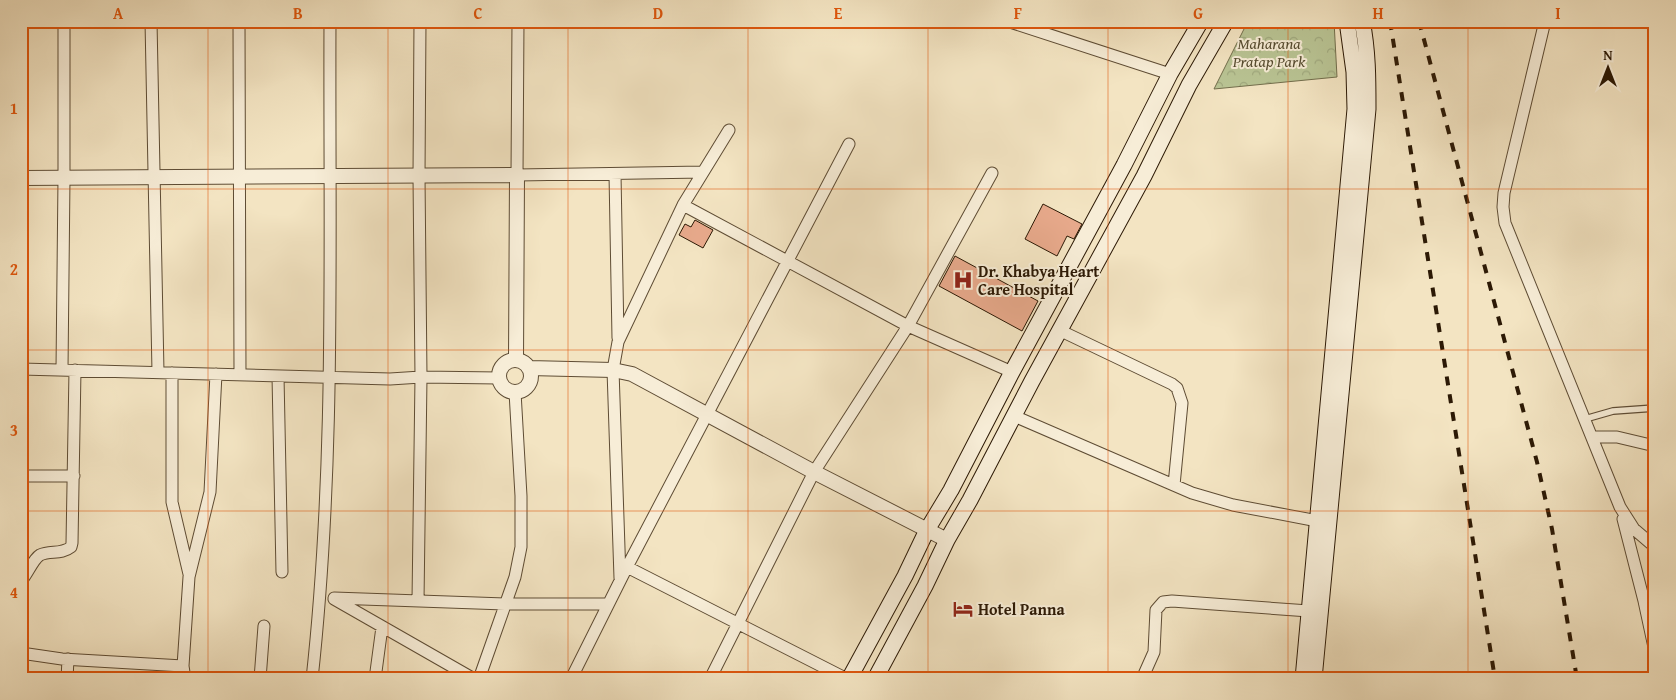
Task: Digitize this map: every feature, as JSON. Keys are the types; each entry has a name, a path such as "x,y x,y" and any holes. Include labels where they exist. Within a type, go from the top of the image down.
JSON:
{"main road":[{"path":"848,679 1124,165 1170,74 1201,21"},
{"path":"874,679 925,586 947,540 1059,330 1144,176 1189,85 1226,21"},
{"path":"1314,679 1355,109 1354,72 1348,21"},
{"path":"1304,679 1308,611 1324,522 1368,109 1366,39 1362,21"}],"street":[{"path":"62,370 64,21"},
{"path":"151,21 158,372"},
{"path":"239,21 240,374"},
{"path":"312,679 321,590 329,377 330,21"},
{"path":"418,601 421,377 420,21"},
{"path":"516,360 518,21"},
{"path":"1007,21 1170,74"},
{"path":"1545,21 1504,193 1503,207 1512,240 1620,507 1655,652"},
{"path":"618,342 683,204 729,130"},
{"path":"571,679 626,567 849,144"},
{"path":"21,178 419,176 703,172"},
{"path":"710,679 814,472 908,326 992,173"},
{"path":"615,174 618,342 614,370 620,579"},
{"path":"683,204 908,326 1012,372"},
{"path":"1059,330 1177,388 1182,403 1174,485"},
{"path":"516,360 526,364 531,374 529,384 515,392 505,388 499,378 502,368 510,361 516,360"},
{"path":"529,368 614,370 632,374 814,472 947,540"},
{"path":"21,383 21,369 390,379 421,377 499,378"},
{"path":"21,581 39,556 47,552 64,552 71,547 73,538 74,370"},
{"path":"172,373 172,502 189,577"},
{"path":"185,679 183,666 189,577 210,492 216,374"},
{"path":"278,376 282,572"},
{"path":"479,679 515,577 521,547 521,496 515,392"},
{"path":"1014,416 1192,493 1234,505 1324,522"},
{"path":"1592,437 1617,438 1655,446"},
{"path":"21,476 74,476"},
{"path":"1620,507 1634,529 1655,547"},
{"path":"626,567 848,679"},
{"path":"321,590 474,679"},
{"path":"334,598 506,604 608,604"},
{"path":"1142,679 1154,652 1156,610 1163,602 1172,601 1308,611"},
{"path":"260,679 264,626"},
{"path":"375,679 382,627"},
{"path":"21,653 68,659 183,666"},
{"path":"67,679 68,659"}],"lane":[{"path":"1585,419 1613,411 1655,408"}],"green space":[{"name":"Maharana Pratap Park","path":"1248,21 1334,21 1337,77 1214,89"}],"building":[{"path":"1043,204 1082,224 1074,239 1067,236 1057,256 1025,239"},
{"path":"695,220 713,230 703,248 679,235 685,224 691,227"},
{"path":"955,256 1038,301 1022,331 939,286"}],"railway":[{"path":"1390,21 1495,679"},
{"path":"1419,21 1537,462 1552,529 1577,679"}],"place":[{"name":"Dr. Khabya Heart Care Hospital","path":"963,280"},
{"name":"Hotel Panna","path":"963,609"}]}
